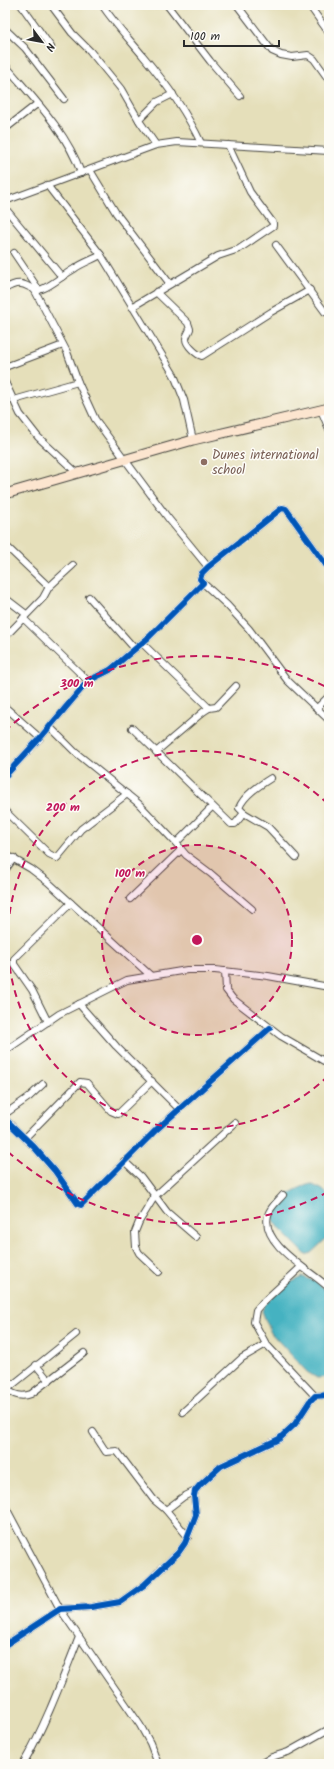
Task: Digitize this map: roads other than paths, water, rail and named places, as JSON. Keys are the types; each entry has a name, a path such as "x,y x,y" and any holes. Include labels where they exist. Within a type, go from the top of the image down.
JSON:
{"main road":[{"path":"5,494 193,440 325,409"}],"street":[{"path":"21,5 51,47"},
{"path":"51,5 72,33 90,51 121,89 138,120 156,145"},
{"path":"102,5 126,38 142,55 173,94 201,143"},
{"path":"167,5 210,61 240,96"},
{"path":"236,5 272,51 281,55 292,57 308,56 314,59 329,80"},
{"path":"309,5 329,33"},
{"path":"5,29 25,48 64,99"},
{"path":"5,65 37,104 75,156 81,173"},
{"path":"138,120 157,102 173,94"},
{"path":"5,129 37,104"},
{"path":"5,201 156,145 177,142 329,151"},
{"path":"132,307 218,256 239,249 271,228 274,224 250,192 228,145"},
{"path":"90,170 116,213 170,284"},
{"path":"47,185 101,255 174,375 184,400 193,440"},
{"path":"5,208 62,277"},
{"path":"276,245 325,312"},
{"path":"14,253 36,290 64,345 91,412 124,460 168,518 208,567"},
{"path":"5,289 21,283 36,290 44,289 75,268 101,255"},
{"path":"156,292 188,323 190,330 186,341 198,355 202,356 271,312 310,290"},
{"path":"5,367 64,345"},
{"path":"5,382 20,414 38,437 77,473"},
{"path":"14,400 78,382"},
{"path":"325,409 329,429"},
{"path":"329,569 283,507 248,533 223,556 208,567 200,576 202,583 228,605 249,629 287,680 329,720"},
{"path":"5,545 49,587"},
{"path":"5,637 45,595 49,587 73,565"},
{"path":"5,776 50,727 88,681 110,670 142,643 202,583"},
{"path":"89,597 135,649"},
{"path":"5,598 88,681"},
{"path":"142,643 209,708"},
{"path":"156,752 209,708 216,707 236,686"},
{"path":"317,708 329,696"},
{"path":"5,707 40,738"},
{"path":"50,727 75,752 127,794 176,842 181,850 252,909"},
{"path":"132,728 232,825 235,824 244,813"},
{"path":"271,778 257,788 239,808 244,813 268,827 296,857"},
{"path":"5,811 49,854 57,858 62,855 81,829 127,794"},
{"path":"176,842 212,807"},
{"path":"130,899 181,850"},
{"path":"5,854 31,869 71,903 150,975"},
{"path":"5,870 14,858"},
{"path":"48,1022 32,990 14,964 14,959 71,903"},
{"path":"5,1050 79,1004 127,980 150,975 187,970 225,971 268,976 329,987"},
{"path":"225,971 226,990 229,995 270,1028 329,1064"},
{"path":"79,1004 116,1046 179,1109"},
{"path":"5,1119 25,1138 55,1171 78,1204 81,1205 124,1161 179,1109 270,1028"},
{"path":"25,1138 80,1082 84,1081 87,1083 111,1111 118,1114 152,1081"},
{"path":"5,1114 29,1098 43,1084"},
{"path":"159,1272 139,1253 134,1241 135,1232 139,1222 155,1196 235,1123"},
{"path":"124,1161 141,1177 171,1216 196,1237"},
{"path":"283,1195 268,1214 268,1226 274,1238 301,1267 329,1288"},
{"path":"301,1267 256,1310 254,1322 266,1344 316,1396"},
{"path":"76,1334 5,1390 17,1396 26,1396 49,1381 84,1353"},
{"path":"183,1412 242,1358 266,1344"},
{"path":"36,1365 49,1381"},
{"path":"166,1510 183,1497 195,1491 221,1466 279,1439 289,1431 310,1401 316,1396 329,1394"},
{"path":"93,1432 106,1452 117,1451 121,1454 129,1469 147,1492 166,1510 188,1536"},
{"path":"5,1645 60,1610 112,1604 124,1600 144,1585 178,1553 188,1536 196,1515 195,1491"},
{"path":"5,1506 60,1610 140,1725 150,1743 158,1764"},
{"path":"23,1764 31,1751 59,1688 79,1637"},
{"path":"260,1764 272,1757 288,1752 329,1729"}],"water":[{"path":"311,1184 323,1190 329,1196 329,1236 311,1253 306,1255 280,1229 273,1219 277,1206 286,1196 298,1188"},
{"path":"303,1277 317,1282 329,1293 329,1377 317,1378 307,1372 271,1333 262,1311 264,1305 289,1283"}],"place":[{"name":"Dunes international school","path":"204,462"}]}
